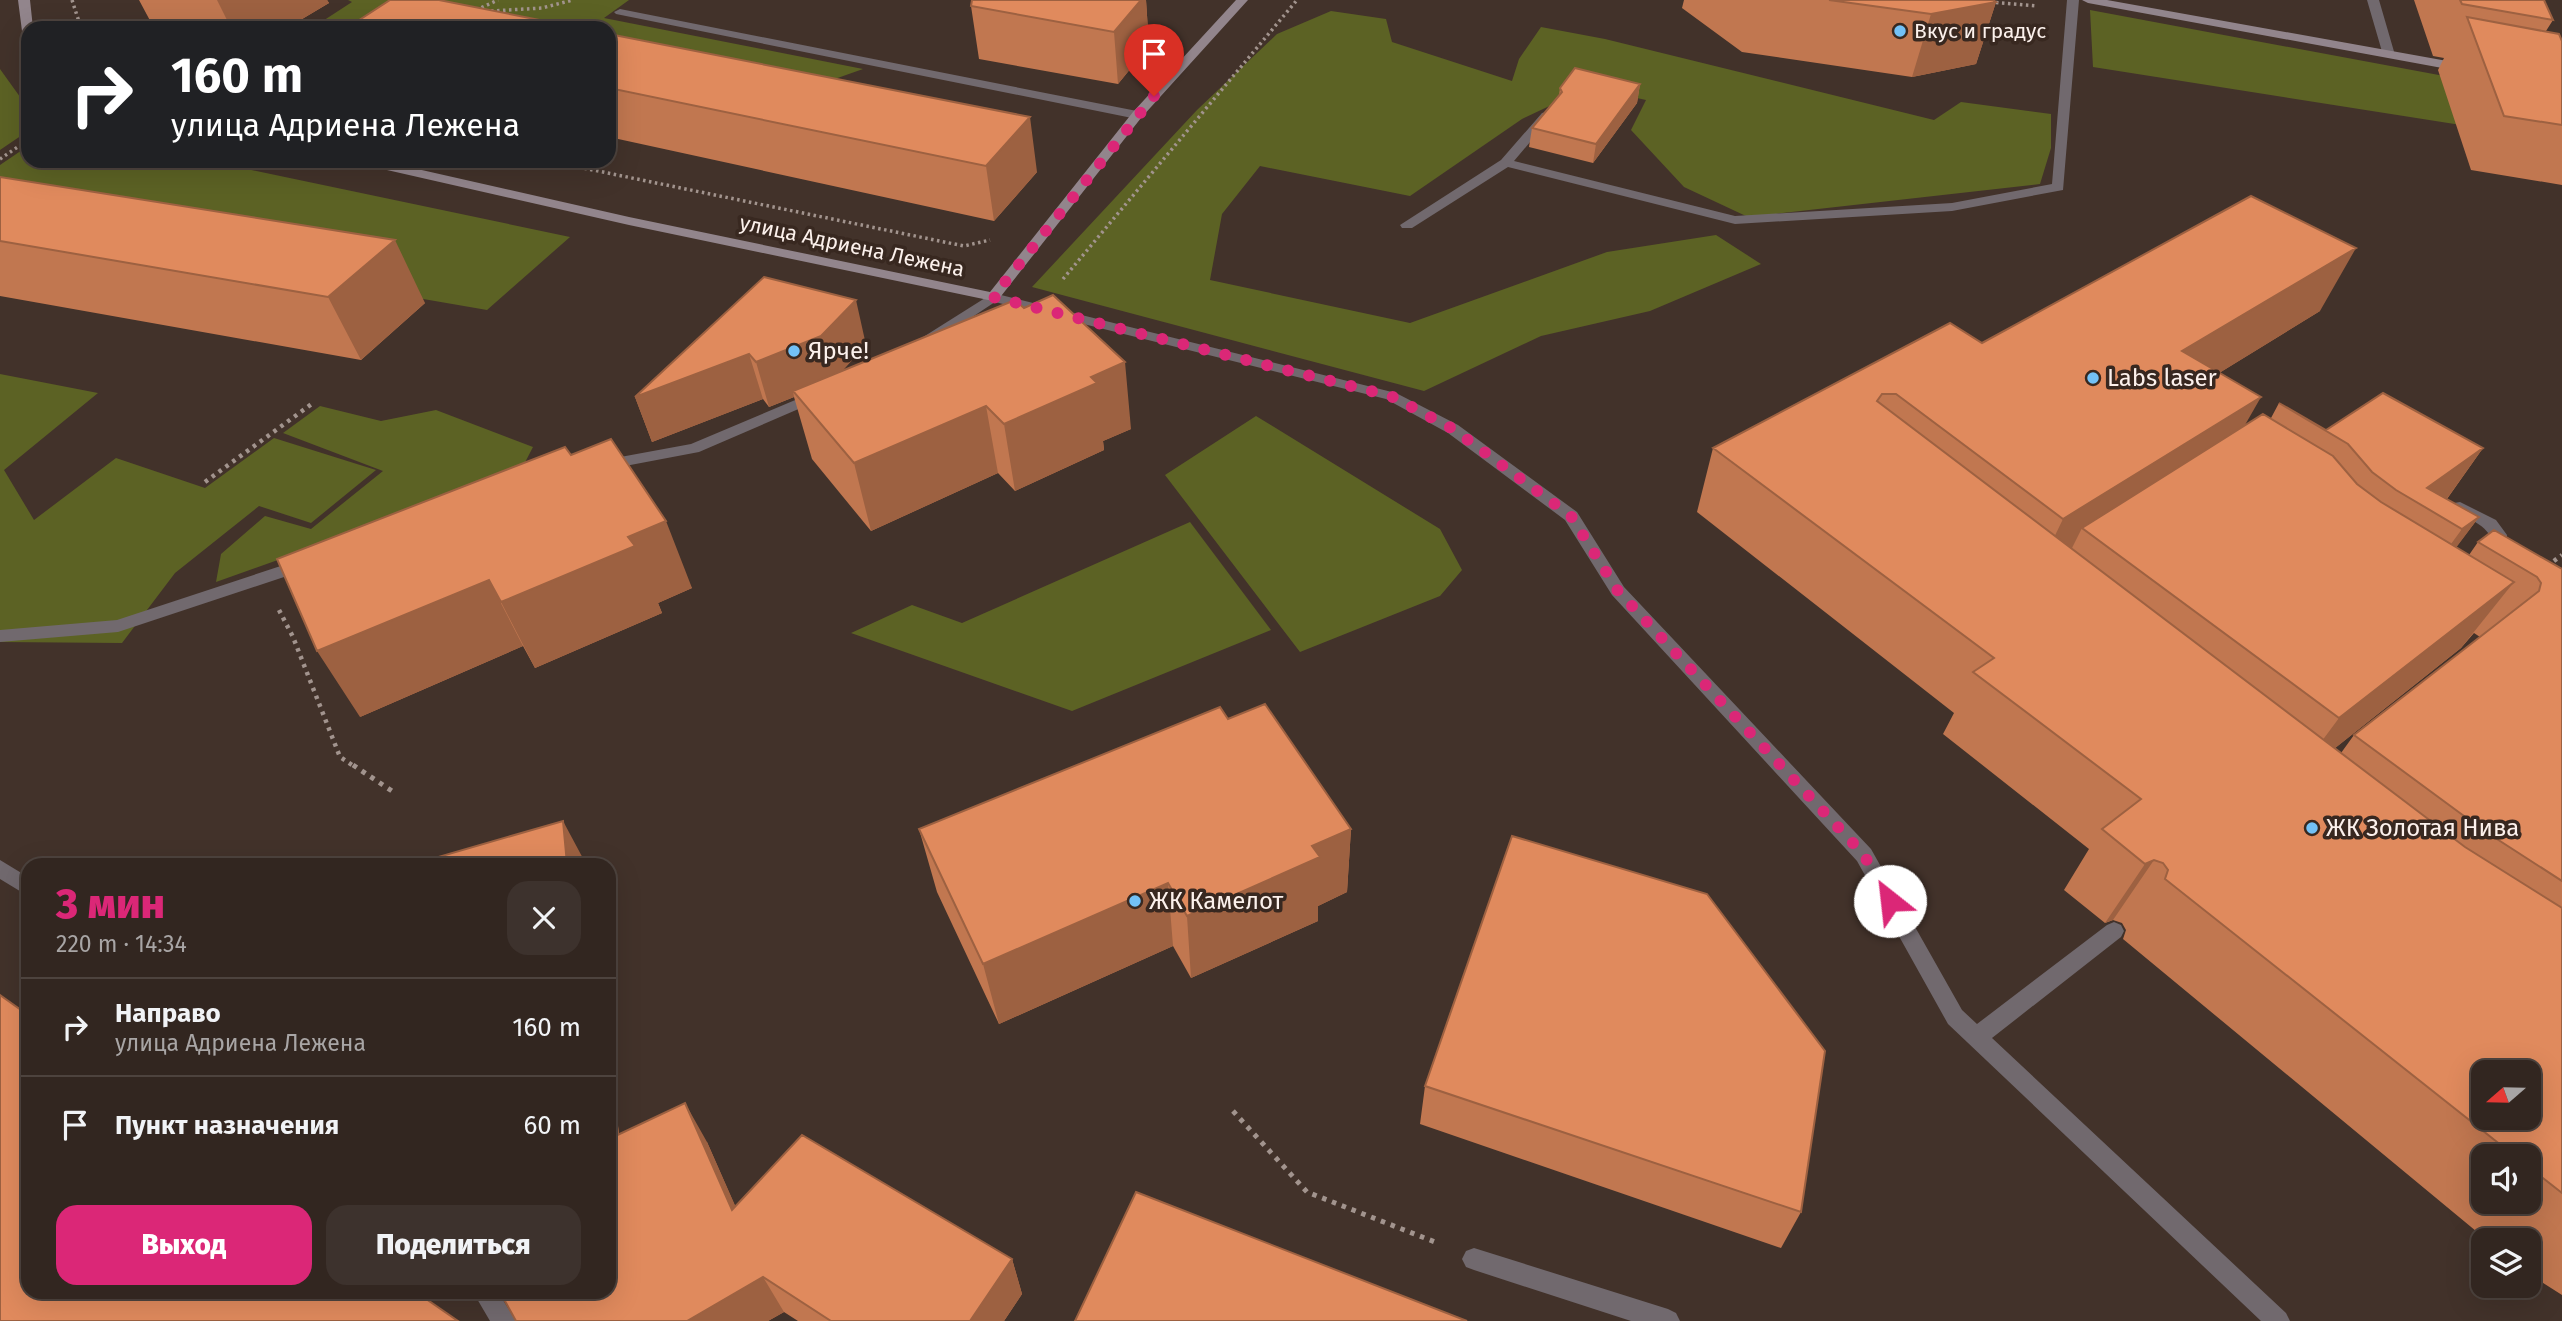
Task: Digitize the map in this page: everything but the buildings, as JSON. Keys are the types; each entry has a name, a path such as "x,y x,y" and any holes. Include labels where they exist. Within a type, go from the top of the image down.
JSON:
{"street":[{"path":"24,0 27,21"},
{"name":"улица Адриена Лежена","path":"396,168 629,221 993,297 1137,115 1242,0"},
{"path":"2088,0 2482,72"}],"lane":[{"path":"1506,163 1735,220 1952,207 2058,187 2073,0"},
{"path":"2373,0 2389,55"},
{"path":"620,12 1137,115"},
{"path":"1407,225 1506,163 1551,110"},
{"path":"914,349 993,297 1391,396 1453,429 1571,516 1618,591 1864,855 1955,1017 2278,1321"},
{"path":"582,473 621,460 694,448 830,390"},
{"path":"2444,498 2490,524 2500,535 2500,543 2479,558"},
{"path":"0,636 118,626 324,558"},
{"path":"0,869 21,883"},
{"path":"1976,1038 2113,931"},
{"path":"1474,1259 1668,1321"},
{"path":"490,1299 504,1321"}],"path":[{"path":"72,0 79,21"},
{"path":"498,0 471,13 542,8 573,0"},
{"path":"0,159 21,145"},
{"path":"582,168 964,246 1003,237"},
{"path":"205,482 313,403"},
{"path":"2542,570 2562,555"},
{"path":"262,578 293,637 340,757 395,793"},
{"path":"1233,1111 1307,1192 1474,1259"}],"green space":[{"path":"348,0 629,0 604,18 863,69 761,105 616,76 616,21 323,21 352,2"},
{"path":"2090,10 2562,98 2562,141 2093,67"},
{"path":"1331,11 1386,19 1392,42 1512,81 1519,59 1541,27 1605,39 1934,120 1961,102 2051,114 2051,148 2040,184 1748,217 1684,187 1631,130 1646,100 1576,85 1560,101 1522,119 1410,196 1260,166 1222,214 1210,280 1410,323 1607,252 1716,235 1761,264 1650,311 1541,336 1424,391 1032,287 1197,110 1277,34"},
{"path":"0,69 21,98 21,136 0,150"},
{"path":"21,151 21,168 242,168 570,237 487,310 0,226 0,165"},
{"path":"0,374 98,393 4,470 34,520 116,458 205,488 274,438 376,470 311,523 259,506 175,573 122,643 0,642"},
{"path":"320,406 381,421 436,410 533,447 519,474 216,582 221,554 265,516 311,529 383,471 283,433"},
{"path":"1256,416 1440,529 1462,570 1440,596 1300,652 1165,475"},
{"path":"1190,522 1271,630 1072,711 851,633 912,605 962,623"}],"place":[{"name":"Вкус и градус","path":"1900,31"},
{"name":"Ярче!","path":"794,351"},
{"name":"Labs laser","path":"2093,378"},
{"name":"ЖК Золотая Нива","path":"2312,828"},
{"name":"ЖК Камелот","path":"1135,901"}],"route":[{"path":"1154,96 993,297 1391,396 1453,429 1571,516 1618,591 1864,855 1890,901"}]}
